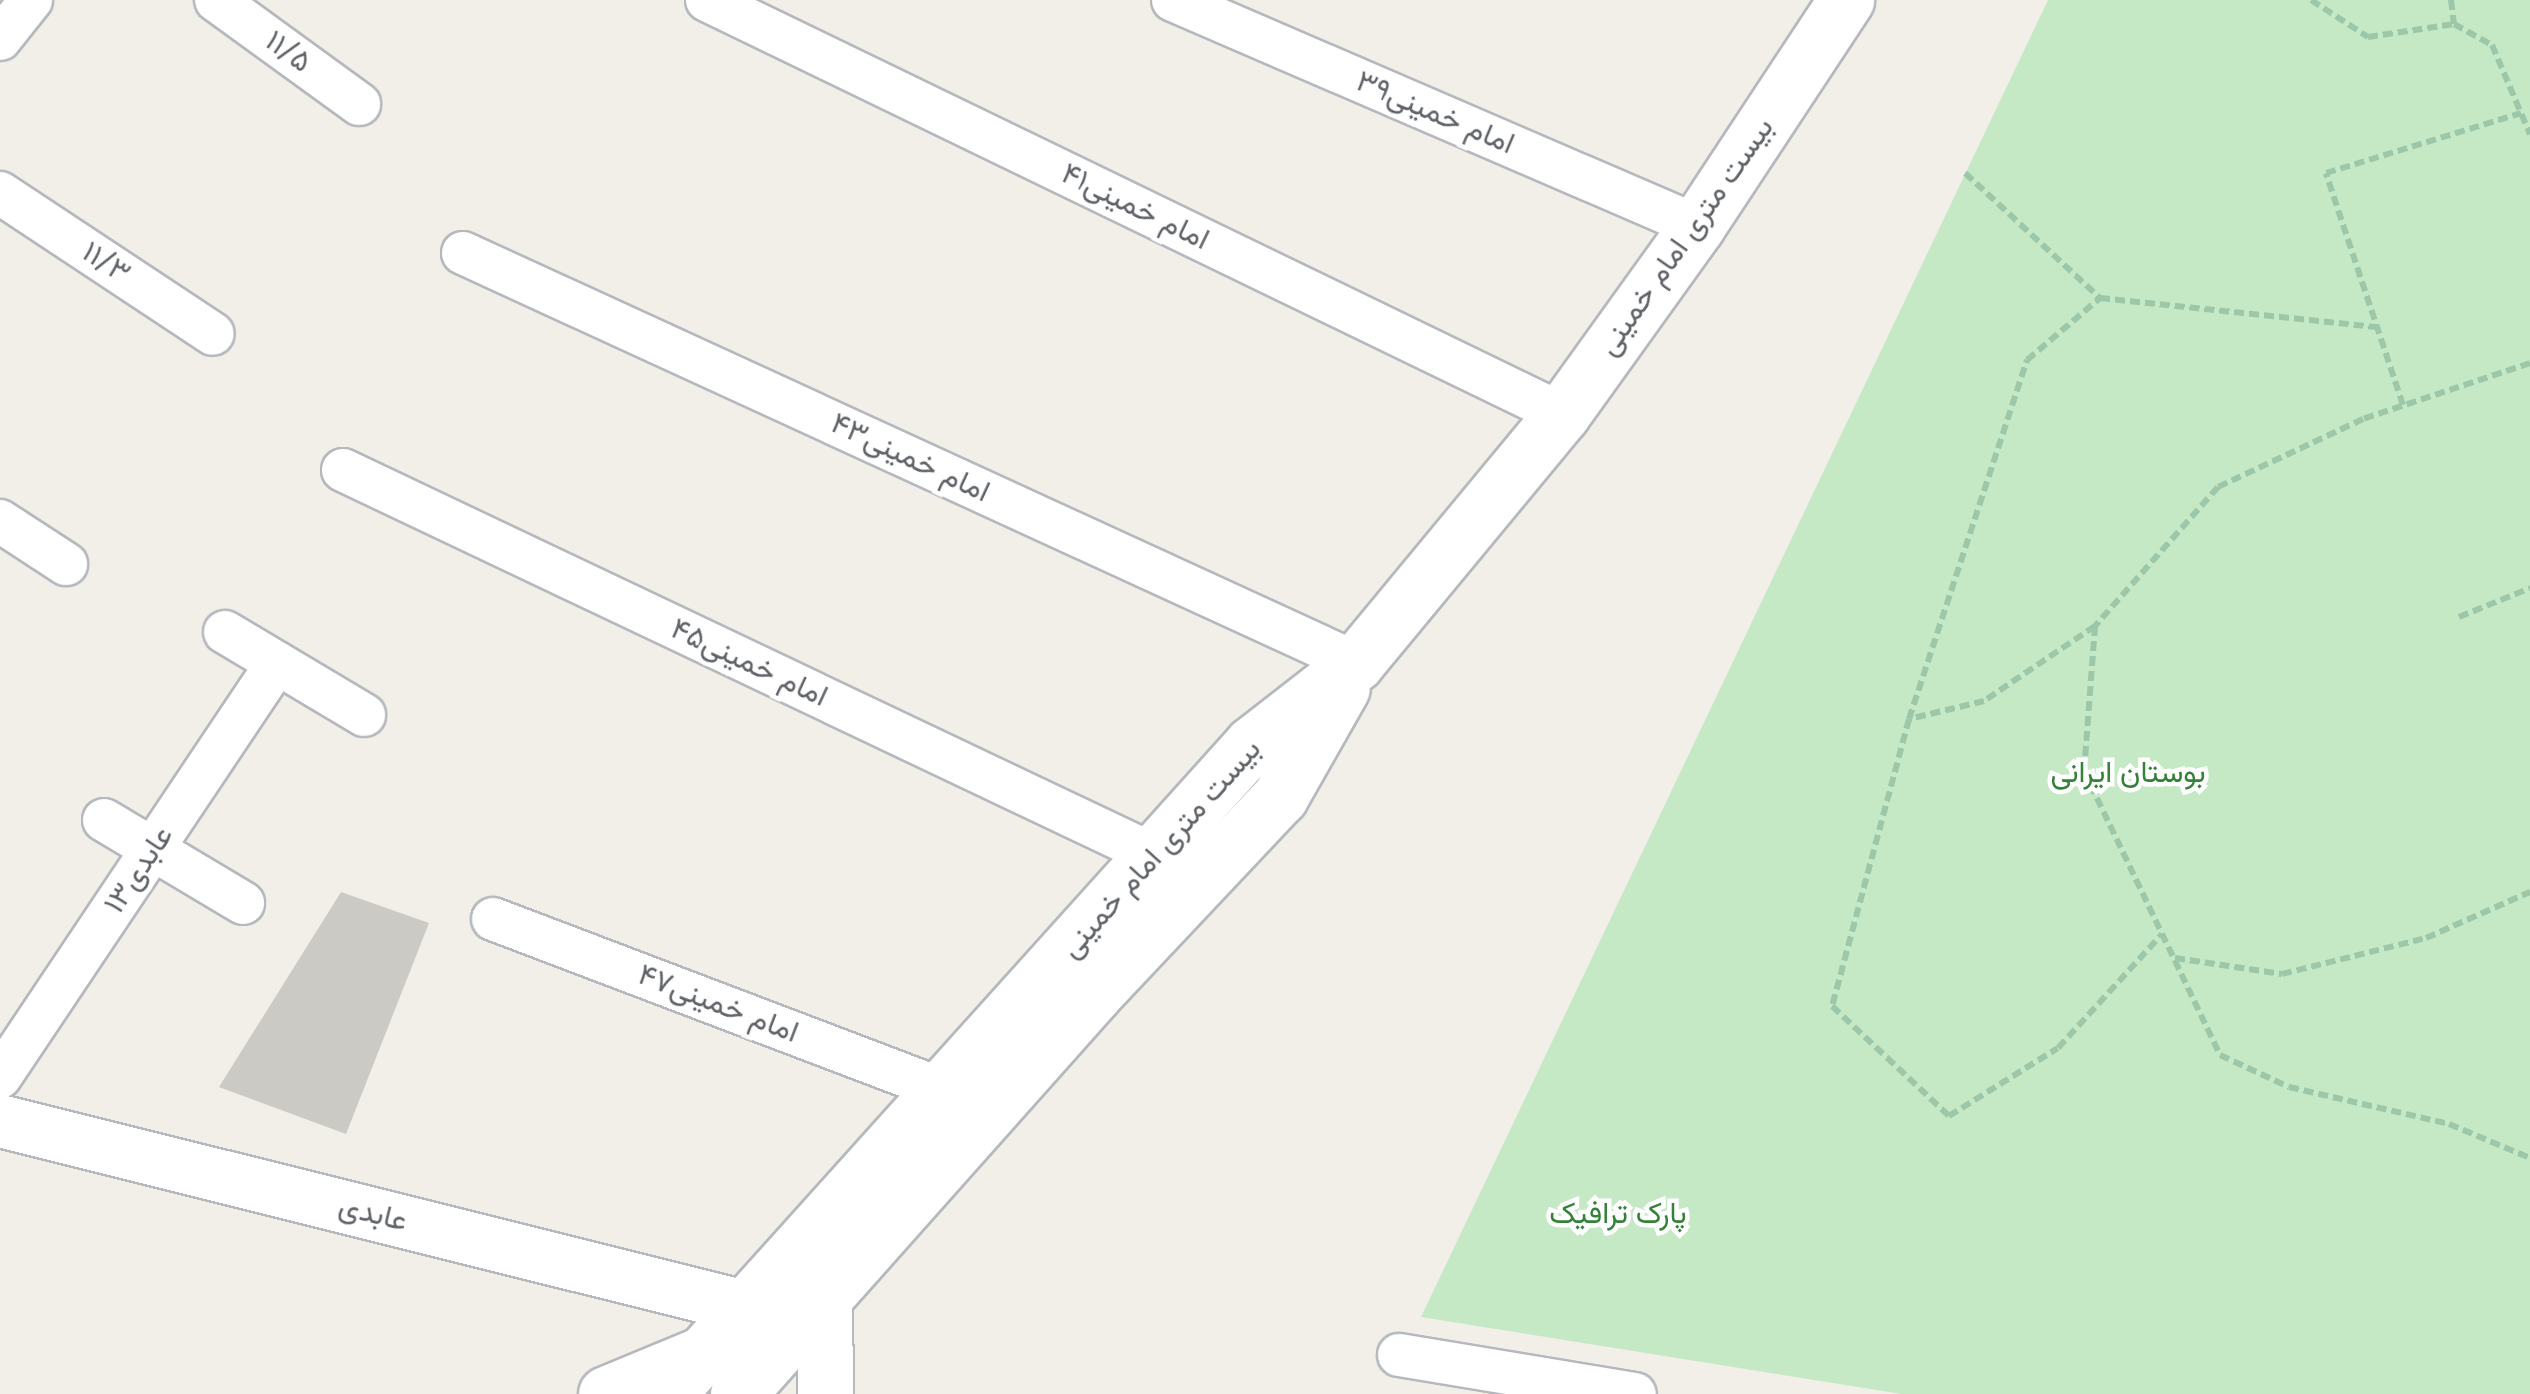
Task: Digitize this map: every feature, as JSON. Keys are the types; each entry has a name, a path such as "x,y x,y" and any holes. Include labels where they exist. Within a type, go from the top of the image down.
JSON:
{"main road":[{"name":"بیست متری امام خمینی","path":"666,1394 1156,856 1252,744 1356,663 1562,414 1697,226 1846,0"},
{"path":"738,1394 1280,797 1356,663"},
{"path":"824,1296 825,1394"},
{"path":"606,1394 703,1354"}],"street":[{"name":"۱۱/۵","path":"216,0 359,104"},
{"name":"امام خمینی۴۱","path":"708,0 1562,414"},
{"name":"امام خمینی۳۹","path":"1172,0 1697,226"},
{"name":"۱۱/۳","path":"0,193 212,334"},
{"name":"امام خمینی۴۳","path":"463,253 1356,663"},
{"name":"امام خمینی۴۵","path":"343,470 1156,856"},
{"path":"0,521 66,564"},
{"path":"226,632 364,715"},
{"name":"عابدی۱۳","path":"0,1077 277,663"},
{"path":"104,820 244,902"},
{"name":"امام خمینی۴۷","path":"493,919 942,1090"},
{"name":"عابدی","path":"0,1121 745,1308"},
{"path":"1399,1356 1635,1394"}],"path":[{"path":"2311,0 2368,37 2454,24 2492,45 2530,134"},
{"path":"2451,0 2454,24"},
{"path":"2403,405 2326,173 2521,113"},
{"path":"1964,173 2100,298 2377,327"},
{"path":"2100,298 2027,360 1909,719 1832,1006 1949,1116 2058,1048 2162,934"},
{"path":"1909,719 1984,701 2095,626 2218,487 2403,405 2530,363"},
{"path":"2460,617 2530,588"},
{"path":"2095,626 2084,771 2220,1054 2290,1086 2449,1124 2530,1158"},
{"path":"2174,958 2282,974 2426,938 2530,892"}],"green space":[{"name":"بوستان ایرانی","path":"2048,0 2530,0 2530,1394 1902,1394 1421,1317"}],"building":[{"path":"341,892 429,923 346,1134 219,1087"}],"park label":[{"name":"پارک ترافیک","path":"1618,1214"}]}
